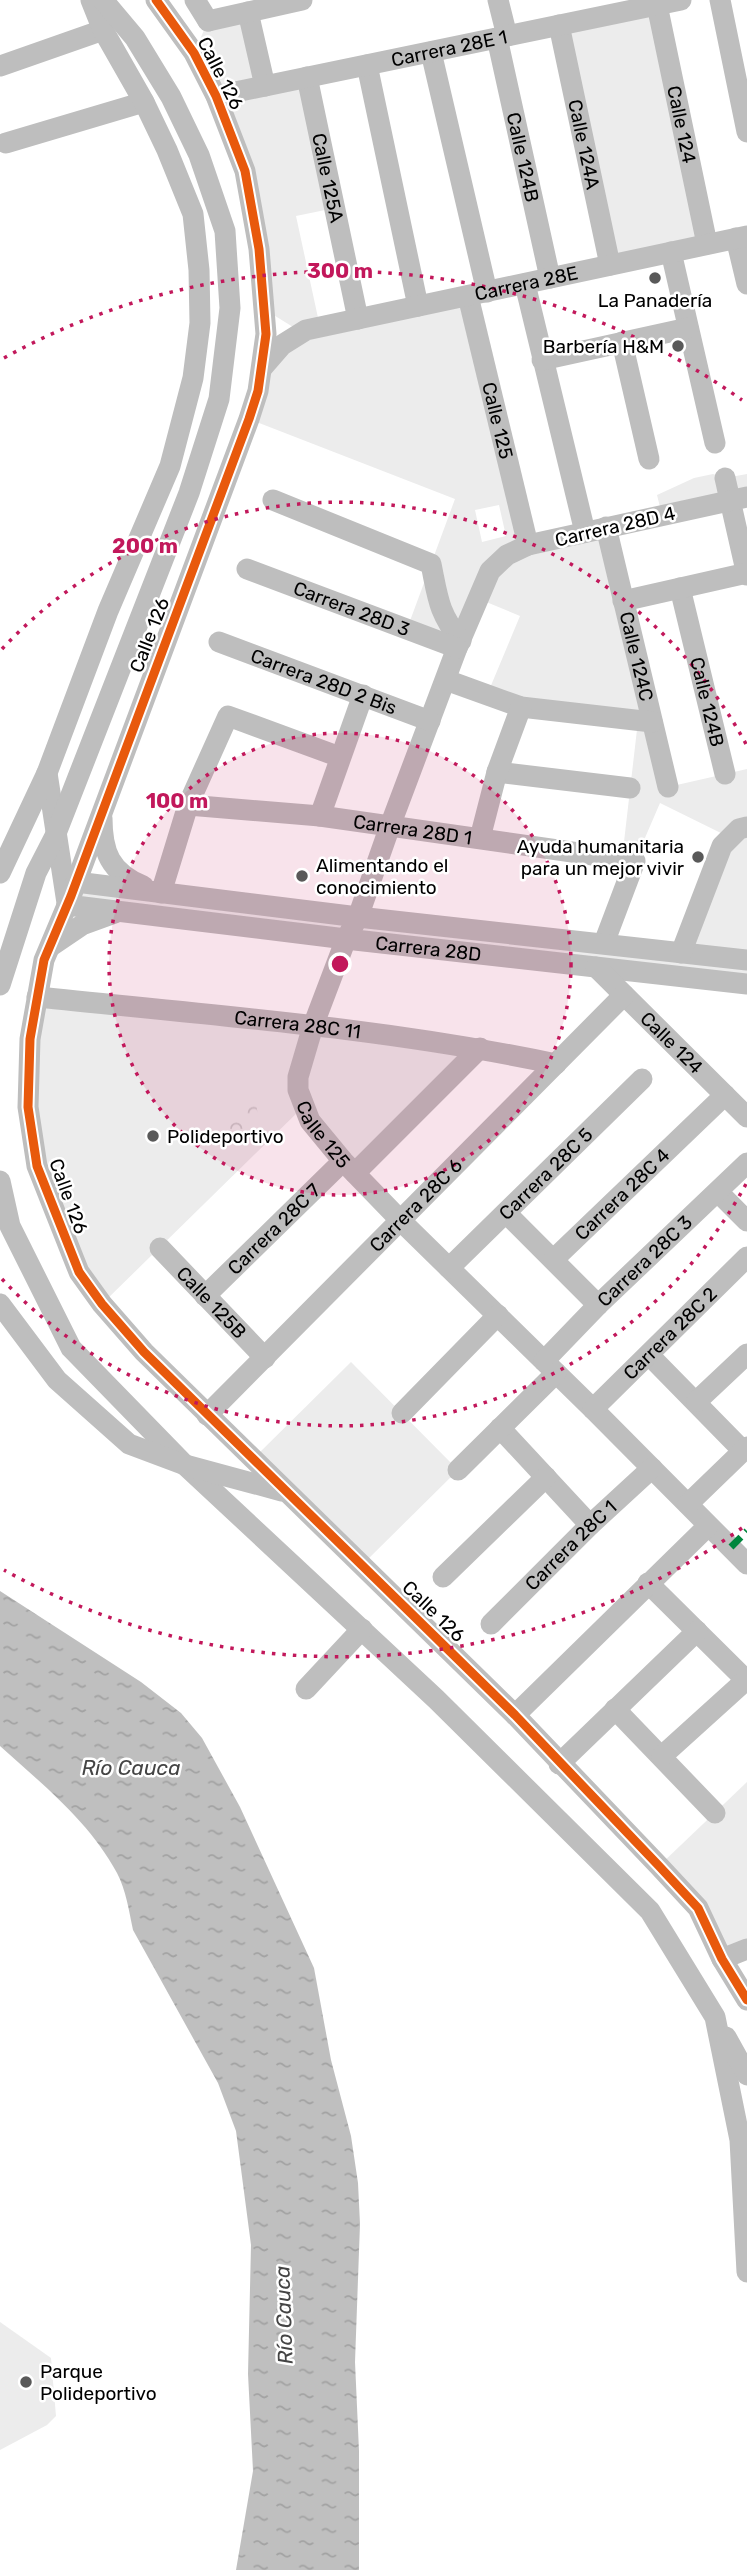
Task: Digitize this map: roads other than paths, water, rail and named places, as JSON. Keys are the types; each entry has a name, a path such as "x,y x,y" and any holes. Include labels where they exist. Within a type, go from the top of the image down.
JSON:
{"street":[{"path":"0,873 47,773 108,611 170,466 193,378 200,323 199,270 193,214 144,102 103,30 90,0"},
{"path":"0,985 36,873 55,836 189,493 219,400 230,308 225,231 199,155 171,97 135,38 103,0"},
{"name":"Calle 126","path":"156,0 194,53 216,96 245,171 259,249 266,334 258,391 249,419 76,882 44,960 30,1039 28,1107 37,1166 79,1272 102,1304 144,1352 207,1415 514,1714 698,1908 722,1959"},
{"path":"195,0 208,21"},
{"path":"208,21 302,0"},
{"name":"Calle 124B","path":"498,0 502,37 550,278"},
{"name":"Carrera 28E 1","path":"216,96 681,0"},
{"path":"720,0 747,132"},
{"name":"Calle 124","path":"657,5 707,244"},
{"path":"248,12 265,86"},
{"path":"194,53 208,21"},
{"name":"Calle 124A","path":"559,25 610,265"},
{"path":"0,66 103,30"},
{"path":"431,52 477,294"},
{"path":"367,65 418,306"},
{"name":"Calle 125A","path":"307,77 358,319"},
{"path":"6,143 144,102"},
{"path":"741,237 747,284"},
{"name":"Carrera 28E","path":"262,368 282,345 306,330 741,237"},
{"path":"671,252 716,443"},
{"name":"Calle 124C","path":"525,284 542,360 595,530 623,600 668,787"},
{"name":"Calle 125","path":"477,294 528,545"},
{"path":"265,304 282,321 306,330"},
{"path":"542,360 688,328"},
{"path":"622,342 649,458"},
{"path":"623,600 747,574 738,499 725,478"},
{"name":"Carrera 28D 4","path":"490,571 507,555 528,545 738,499"},
{"path":"273,500 431,564 439,603 459,645"},
{"name":"Carrera 28D 3","path":"247,569 459,645"},
{"name":"Calle 125","path":"490,571 430,721 358,917 346,939 313,1026 298,1077 298,1090 310,1121 349,1167 747,1564"},
{"name":"Calle 124B","path":"680,588 726,774"},
{"name":"Carrera 28D 2 Bis","path":"219,642 430,721"},
{"path":"446,680 521,708 652,722"},
{"path":"320,816 363,695"},
{"path":"480,838 497,772 521,708"},
{"path":"102,813 102,838 109,859 118,872 127,879 161,893 188,805 228,716 340,757"},
{"path":"497,772 630,788"},
{"path":"47,773 67,905"},
{"name":"Carrera 28D 1","path":"188,805 320,816 635,861 604,943"},
{"path":"681,953 722,846 738,832"},
{"name":"Carrera 28D","path":"76,882 358,917 747,960"},
{"name":"Carrera 28D","path":"67,905 747,984"},
{"path":"49,948 82,925 118,912"},
{"name":"Calle 124","path":"596,967 747,1117"},
{"name":"Carrera 28C 6","path":"207,1415 624,995"},
{"name":"Carrera 28C 11","path":"37,997 313,1026 480,1048 556,1064"},
{"name":"Carrera 28C 7","path":"205,1296 480,1048"},
{"name":"Carrera 28C 5","path":"449,1268 642,1079"},
{"name":"Carrera 28C 4","path":"554,1259 725,1095"},
{"name":"Carrera 28C 3","path":"458,1469 500,1428 598,1305 747,1163"},
{"path":"0,1181 10,1226 71,1348 185,1465 436,1699 650,1911 747,2075"},
{"path":"718,1192 747,1222"},
{"path":"506,1213 598,1305"},
{"name":"Calle 125B","path":"160,1248 265,1358"},
{"name":"Carrera 28C 2","path":"593,1409 747,1258"},
{"path":"0,1304 57,1380 129,1444 185,1465 284,1491"},
{"path":"401,1413 498,1315"},
{"path":"697,1401 747,1354"},
{"path":"649,1355 745,1449 688,1504"},
{"path":"119,1398 129,1444"},
{"path":"500,1428 590,1525"},
{"name":"Carrera 28C 1","path":"491,1624 590,1525 652,1468"},
{"path":"443,1577 546,1477"},
{"path":"514,1714 708,1526"},
{"path":"648,1584 747,1681 662,1756"},
{"path":"306,1689 362,1629"},
{"path":"559,1764 697,1632"},
{"path":"615,1709 715,1813"},
{"path":"744,1990 722,1959 747,1949"},
{"path":"715,2017 740,2140 747,2272"}],"water":[{"name":"Río Cauca","path":"0,1591 141,1682 181,1713 202,1738 240,1807 314,1968 331,2060 351,2136 358,2183 360,2224 355,2362 359,2451 359,2570 236,2570 253,2471 248,2374 251,2245 236,2131 218,2083 133,1930 123,1886 106,1854 79,1820 0,1746"}],"place":[{"name":"La Panadería","path":"655,278"},
{"name":"Barbería H&M","path":"678,346"},
{"name":"Ayuda humanitaria para un mejor vivir","path":"698,857"},
{"name":"Alimentando el conocimiento","path":"302,876"},
{"name":"Polideportivo","path":"153,1136"},
{"name":"Parque Polideportivo","path":"26,2382"}]}
